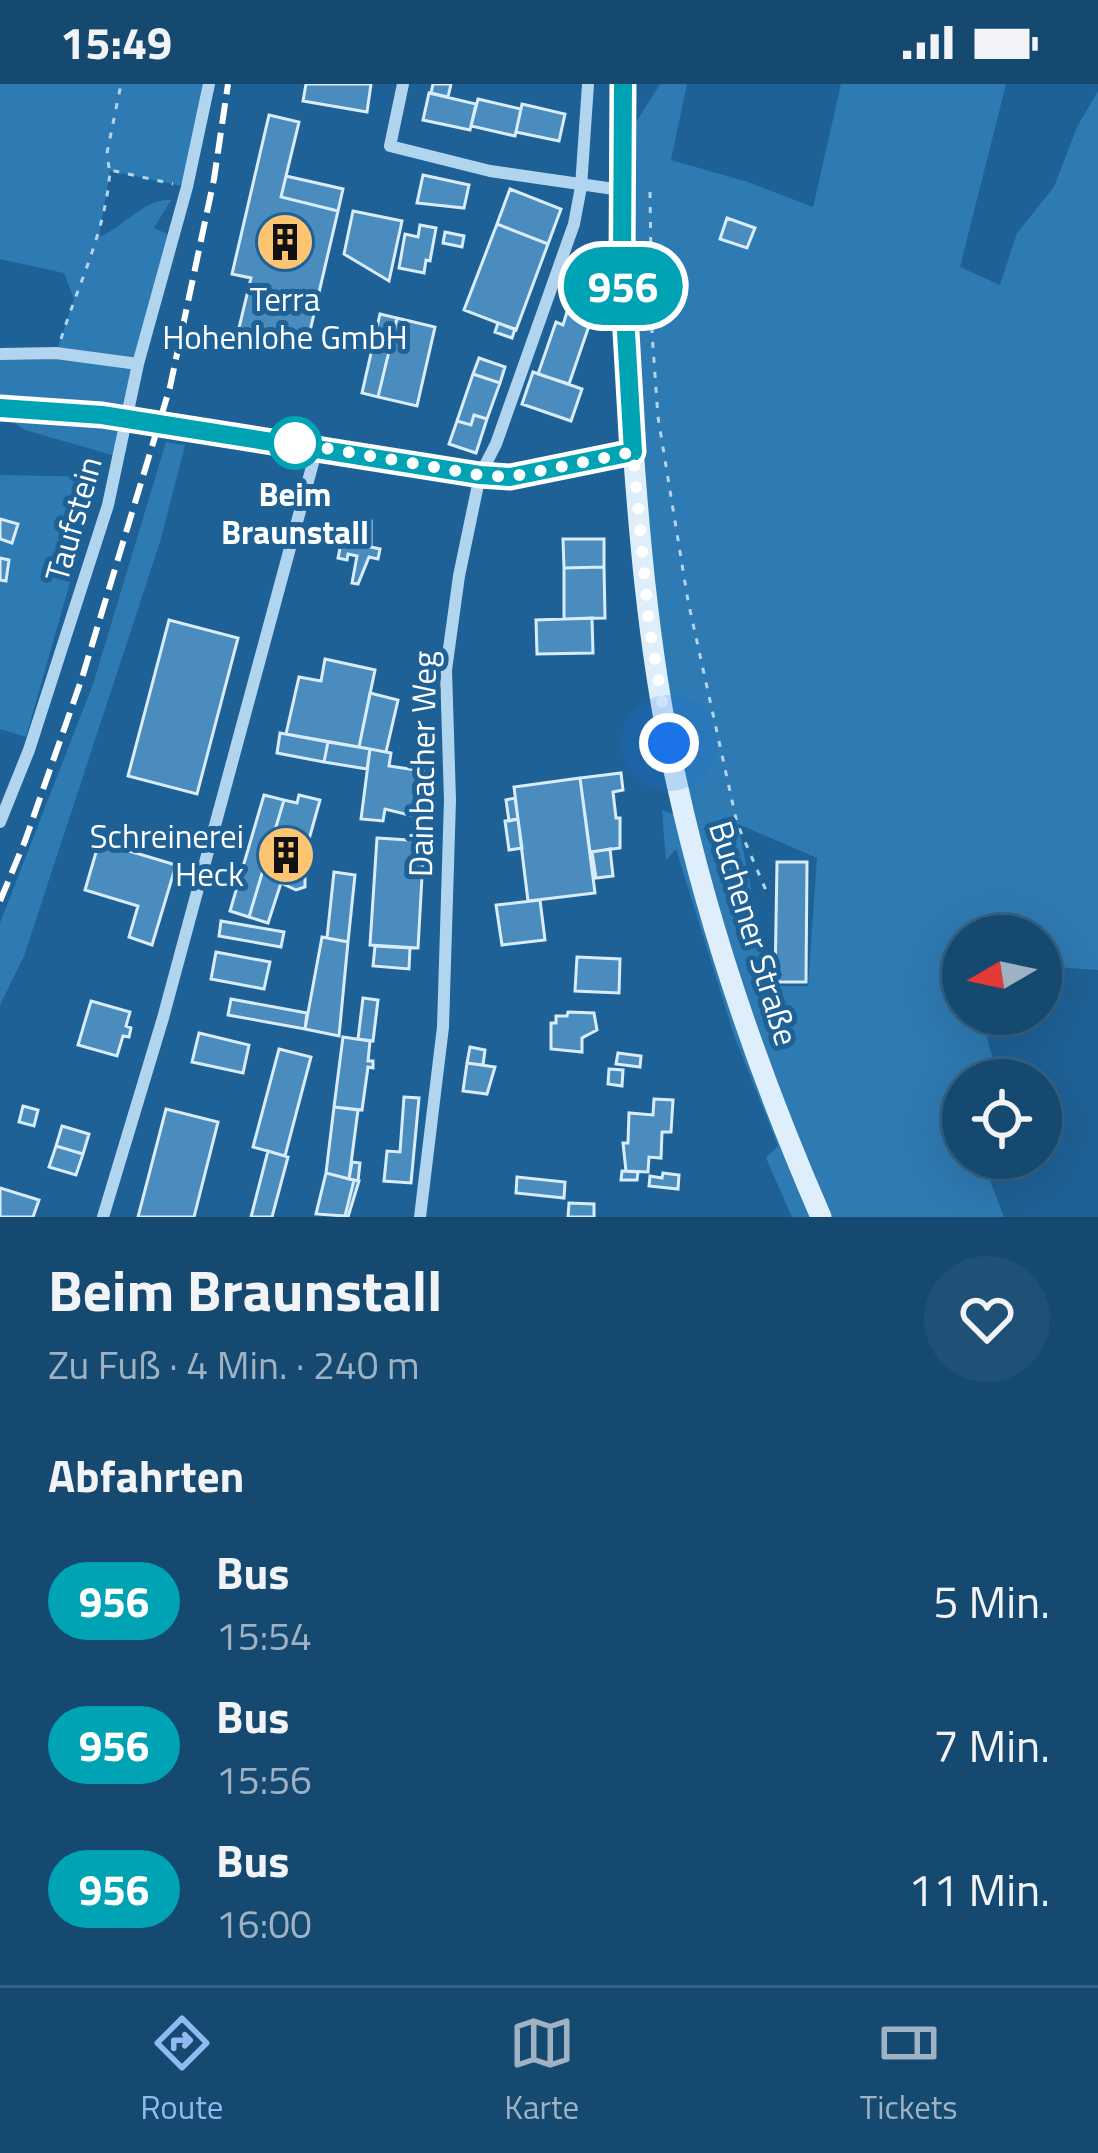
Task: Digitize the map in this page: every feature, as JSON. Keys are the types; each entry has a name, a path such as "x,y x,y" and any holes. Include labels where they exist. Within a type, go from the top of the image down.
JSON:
{"main road":[{"name":"Buchener Straße","path":"623,84 621,190 633,452 649,624 676,782 722,958 821,1217"}],"street":[{"name":"Taufstein","path":"0,822 29,750 108,505 138,364 187,187 209,84"},
{"path":"404,84 390,146 490,171 621,190"},
{"path":"581,187 588,84"},
{"name":"Dainbacher Weg","path":"420,1217 442,1027 450,800 446,670 459,576 480,475 496,444 574,224 581,187"},
{"path":"0,354 56,353 138,364"},
{"path":"0,408 102,415 480,475 510,477 633,452"},
{"path":"104,1217 169,998 317,448"}],"path":[{"path":"56,353 108,202 107,152 121,84"},
{"path":"110,170 187,187"},
{"path":"650,192 658,417 688,601 737,823 768,895"}],"shaded area":[{"path":"0,84 209,84 187,187 110,171 99,237 143,208 171,200 154,228 174,237 119,457 25,430 0,413 0,354 56,353 74,299 64,273 0,259"},
{"path":"660,84 687,84 671,160 813,207 841,84 1006,84 960,267 1000,285 1017,233 1054,187 1077,127 1098,91 1098,970 1062,967 1062,915 942,915 942,1035 988,1035 993,1059 942,1059 942,1179 989,1179 1004,1217 792,1217 766,1158 778,1146 735,1038 676,849 666,860 662,810 684,818 649,624 621,190 635,190 633,127","holes":["738,824 817,858 808,986 774,986 768,975"]},
{"path":"166,442 185,445 161,539 24,956 0,1005 0,923 93,684"},
{"path":"0,475 100,477 26,737 0,729"}],"building":[{"path":"306,84 371,84 367,112 303,101"},
{"path":"433,84 451,84 448,97 431,93"},
{"path":"429,93 476,104 470,130 423,120"},
{"path":"478,99 521,109 515,136 471,126"},
{"path":"522,104 565,114 559,141 516,132"},
{"name":"Terra Hohenlohe GmbH","path":"269,115 299,122 281,197 338,211 307,344 239,328 251,278 232,274"},
{"path":"423,175 469,185 464,208 417,203"},
{"path":"286,176 343,189 338,211 281,197"},
{"path":"510,189 561,209 548,244 497,224"},
{"path":"353,211 402,221 389,281 344,254"},
{"path":"727,218 755,228 747,248 720,239"},
{"path":"497,224 548,244 516,330 464,310"},
{"path":"420,225 436,228 424,273 399,268 405,234 418,237"},
{"path":"445,232 464,236 462,247 443,243"},
{"path":"567,312 591,320 569,384 538,374 556,322 563,325"},
{"path":"380,314 397,318 378,397 362,393"},
{"path":"397,318 435,327 417,406 378,397"},
{"path":"498,323 515,329 512,338 495,332"},
{"path":"479,358 505,367 500,383 473,374"},
{"path":"533,372 582,389 571,421 522,404"},
{"path":"473,374 500,383 487,419 474,415 471,425 457,421"},
{"path":"474,415 487,419 476,453 449,444 457,421 471,425"},
{"path":"0,519 18,524 12,543 0,539"},
{"path":"365,520 371,521 371,547 380,549 378,559 369,557 358,584 352,583 357,556 338,558 343,534 360,544"},
{"path":"563,539 604,539 604,567 564,568"},
{"path":"0,558 9,560 6,581 0,580"},
{"path":"604,567 605,618 564,619 564,568"},
{"path":"592,618 593,653 537,654 536,620"},
{"path":"169,620 238,638 197,794 128,776"},
{"path":"325,659 375,670 359,747 286,734 299,677 321,681"},
{"path":"370,693 398,700 386,752 359,747"},
{"path":"280,733 328,742 324,762 277,753"},
{"path":"328,742 370,749 367,769 324,762"},
{"path":"370,749 391,753 389,766 423,771 420,795 426,806 421,814 385,809 383,821 361,819"},
{"path":"621,773 623,790 613,792 616,818 620,818 620,848 590,852 580,778"},
{"path":"580,778 595,893 528,901 514,787"},
{"path":"264,795 284,800 249,917 230,911"},
{"name":"Schreinerei Heck","path":"299,795 320,800 299,875 305,878 305,887 296,890 281,883 268,923 249,917 284,800 297,803"},
{"path":"515,798 518,819 509,821 506,800"},
{"path":"518,819 522,848 509,850 505,821"},
{"path":"377,838 424,841 418,948 370,945"},
{"path":"99,842 176,865 152,945 129,937 138,906 85,890"},
{"path":"610,849 613,876 596,878 592,852"},
{"path":"777,862 807,862 806,982 775,982"},
{"path":"334,872 355,875 348,942 327,938"},
{"path":"540,900 545,940 502,945 496,905"},
{"path":"221,921 284,932 281,947 219,936"},
{"path":"322,937 348,942 339,1036 305,1029"},
{"path":"375,946 410,948 409,969 373,966"},
{"path":"216,952 270,962 264,989 211,979"},
{"path":"577,957 620,959 619,993 575,991"},
{"path":"363,998 378,1000 373,1041 358,1039"},
{"path":"231,999 307,1013 305,1029 228,1015"},
{"path":"91,1001 130,1012 129,1037 123,1036 117,1056 78,1045"},
{"path":"568,1012 594,1013 597,1030 582,1038 582,1052 551,1049 551,1023"},
{"path":"199,1033 249,1045 243,1073 192,1062"},
{"path":"343,1037 370,1041 368,1061 373,1061 373,1068 368,1067 362,1110 334,1107"},
{"path":"470,1047 485,1050 483,1065 467,1063"},
{"path":"279,1049 311,1057 285,1156 253,1147"},
{"path":"618,1053 641,1056 640,1067 616,1064"},
{"path":"467,1063 495,1067 487,1094 463,1091"},
{"path":"609,1069 623,1070 622,1086 608,1084"},
{"path":"404,1097 419,1098 411,1183 384,1181 387,1151 400,1152"},
{"path":"654,1099 673,1100 671,1132 662,1132 661,1158 649,1157 648,1172 626,1171 623,1143 628,1143 629,1113 653,1115"},
{"path":"23,1106 38,1110 34,1126 19,1122"},
{"path":"334,1107 358,1110 349,1179 326,1173"},
{"path":"166,1109 218,1122 194,1217 138,1217"},
{"path":"62,1126 89,1134 83,1154 56,1146"},
{"path":"56,1146 83,1154 76,1175 49,1167"},
{"path":"268,1151 288,1157 272,1217 251,1217"},
{"path":"352,1162 360,1163 358,1181 349,1179"},
{"path":"622,1171 638,1172 637,1180 621,1180"},
{"path":"326,1173 354,1180 345,1216 316,1214"},
{"path":"663,1173 679,1175 678,1189 649,1186 650,1176 662,1178"},
{"path":"517,1177 565,1182 564,1198 516,1193"},
{"path":"354,1180 359,1181 348,1217 345,1216"},
{"path":"0,1188 39,1200 33,1217 0,1217"},
{"path":"569,1203 594,1204 594,1217 568,1217"}],"railway":[{"path":"0,901 82,678 170,387 214,179 228,84"}],"bus line":[{"name":"956","path":"0,408 102,415 480,475 510,477 633,452 622,263 623,84"}],"place":[{"name":"Terra Hohenlohe GmbH","path":"285,242"},
{"name":"Beim Braunstall","path":"295,443"},
{"name":"Schreinerei Heck","path":"286,855"}],"route":[{"path":"295,443 290,442 510,477 633,452 649,624 669,743"}]}
